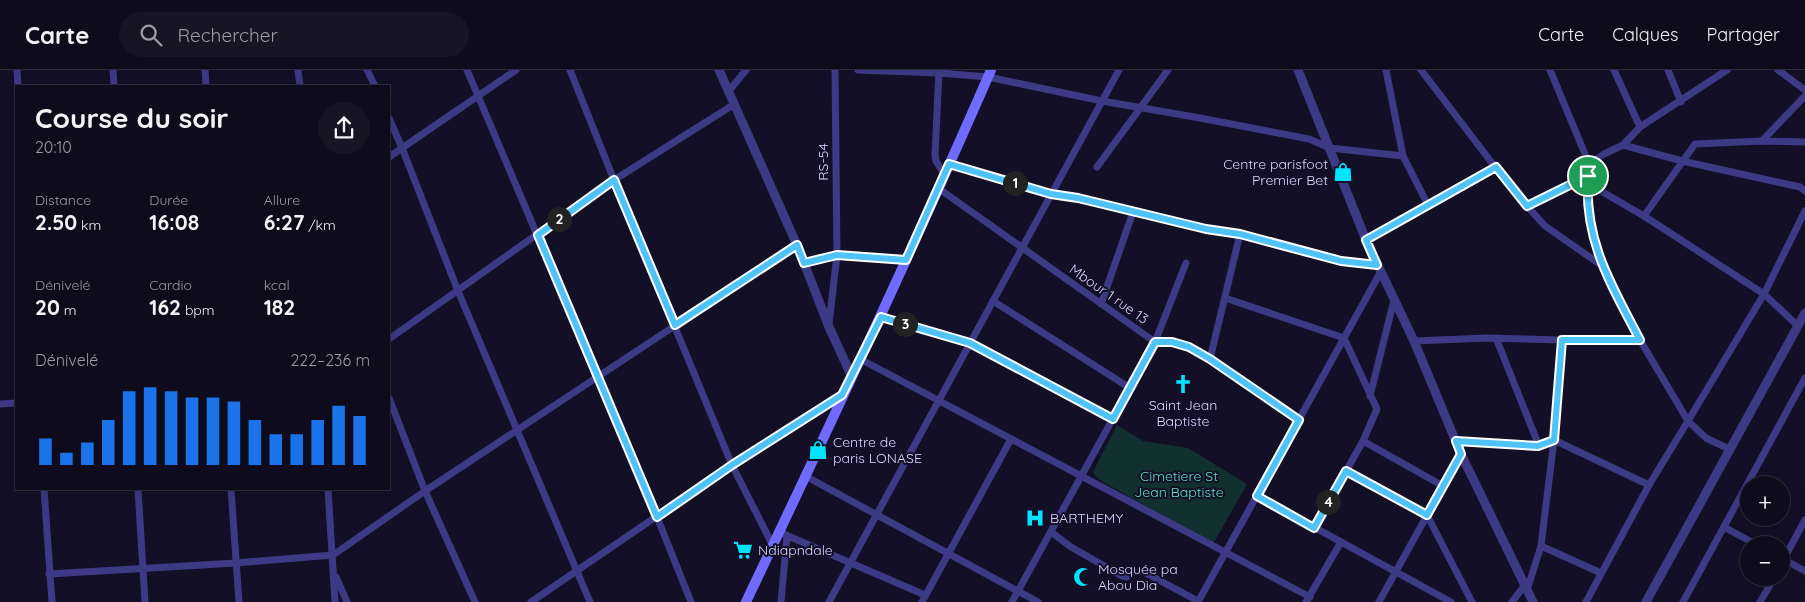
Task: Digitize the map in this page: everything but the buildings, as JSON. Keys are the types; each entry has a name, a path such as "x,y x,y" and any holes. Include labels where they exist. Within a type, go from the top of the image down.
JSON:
{"main road":[{"path":"746,602 773,546 783,534 842,395 881,317 990,74"}],"street":[{"path":"17,70 18,85"},
{"path":"113,70 114,85"},
{"path":"204,70 206,85"},
{"path":"298,70 300,85"},
{"path":"367,70 374,85"},
{"path":"467,70 657,517 691,602"},
{"path":"390,156 516,70"},
{"path":"570,70 732,465 773,546"},
{"path":"719,70 797,245 829,327 852,377"},
{"path":"728,92 746,70"},
{"name":"RS-54","path":"829,327 837,255 835,70"},
{"path":"858,70 990,74 1102,101 1309,139 1330,148 1403,156"},
{"path":"829,602 1118,70"},
{"path":"1097,167 1168,70"},
{"path":"1298,70 1366,240 1414,341 1461,454 1533,602"},
{"path":"1386,70 1403,156 1428,205"},
{"path":"1421,70 1496,167 1545,226 1602,265"},
{"path":"1550,70 1590,166"},
{"path":"1614,70 1640,127"},
{"path":"1668,70 1681,102"},
{"path":"1727,70 1681,102 1640,127 1623,145 1594,161 1590,166 1588,180 1588,207 1594,242 1602,265 1640,340 1688,421 1706,438 1730,449"},
{"path":"1778,70 1805,90"},
{"path":"939,71 935,155 936,161 944,174"},
{"path":"1762,141 1805,96"},
{"path":"390,338 614,180 733,105"},
{"path":"390,120 458,291 590,602"},
{"path":"1644,216 1682,161 1697,143 1805,142"},
{"path":"1623,145 1682,161 1800,187 1805,191"},
{"path":"949,164 1051,194 1078,198 1206,229 1240,234 1324,257 1379,269"},
{"path":"1366,240 1496,167"},
{"path":"1527,206 1588,180"},
{"path":"1588,180 1764,294 1801,328"},
{"name":"Mbour 1 rue 13","path":"938,188 1155,342 1172,342 1189,347 1210,359 1299,420"},
{"path":"1586,602 1649,486 1764,294 1805,211"},
{"path":"1101,304 1133,212"},
{"path":"1210,359 1240,234"},
{"path":"49,574 236,564 332,555 797,245"},
{"path":"804,263 837,255 906,260"},
{"path":"1012,602 1155,342 1186,262"},
{"path":"1050,532 1122,576 1127,577 1137,571 1142,571 1198,602 1344,338 1379,269"},
{"path":"1225,298 1344,338 1377,409 1363,441 1314,528"},
{"path":"1370,396 1394,300"},
{"path":"993,301 1130,388"},
{"path":"1646,602 1730,449 1801,328 1805,313"},
{"path":"881,317 970,343 1113,419"},
{"path":"1414,341 1496,338 1640,340"},
{"path":"1496,338 1538,446"},
{"path":"1512,602 1526,588 1541,546 1554,440 1562,340"},
{"path":"860,359 1226,552 1308,599 1341,542"},
{"path":"1684,602 1805,378"},
{"path":"531,602 732,465 842,395"},
{"path":"390,401 426,491 475,602"},
{"path":"0,404 15,403"},
{"path":"781,602 783,534 850,563 924,599 1011,439"},
{"path":"1456,441 1538,446 1554,440 1649,486"},
{"path":"1363,441 1443,486"},
{"path":"1379,602 1461,454"},
{"path":"1346,471 1427,515 1472,602"},
{"path":"807,477 1038,602"},
{"path":"44,490 52,602"},
{"path":"138,490 145,602"},
{"path":"231,490 239,602"},
{"path":"328,490 335,602"},
{"path":"1257,496 1451,602"},
{"path":"1790,547 1805,520"},
{"path":"1724,527 1740,536"},
{"path":"1541,546 1557,551 1601,573"},
{"path":"1790,565 1805,572"},
{"path":"334,572 347,602"},
{"path":"1760,602 1769,586"}],"green space":[{"name":"Cimetiere St Jean Baptiste","path":"1117,425 1143,441 1188,448 1247,484 1213,544 1098,479 1093,472"}],"place":[{"name":"Centre parisfoot Premier Bet","path":"1343,172"},
{"name":"Saint Jean Baptiste","path":"1183,384"},
{"name":"Centre de paris LONASE","path":"818,450"},
{"name":"BARTHEMY","path":"1035,518"},
{"name":"Ndiapndale","path":"743,550"},
{"name":"Mosquée pa Abou Dia","path":"1083,577"}],"route":[{"path":"949,164 1051,194 1078,198 1206,229 1240,234 1341,261 1377,265 1366,240 1496,167 1527,206 1588,176 1588,207 1594,242 1602,265 1640,340 1562,340 1554,440 1538,446 1456,441 1461,454 1427,515 1346,471 1314,528 1257,496 1299,420 1210,359 1189,347 1172,342 1155,342 1113,419 970,343 881,317 842,395 732,465 657,517 538,235 614,180 675,325 797,245 804,263 837,255 906,260 949,164"}]}
